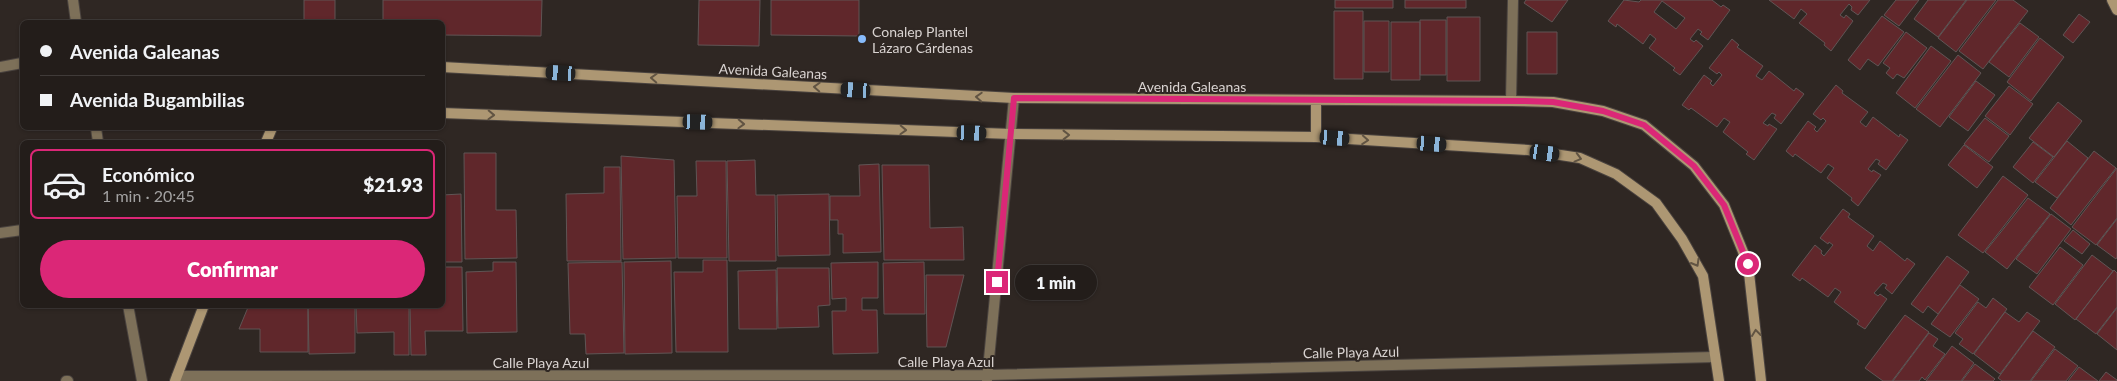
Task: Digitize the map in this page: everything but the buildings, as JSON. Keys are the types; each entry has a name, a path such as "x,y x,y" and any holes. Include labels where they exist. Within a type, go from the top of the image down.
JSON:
{"street":[{"path":"73,0 76,20"},
{"path":"1511,101 1513,0"},
{"path":"2112,0 2117,10"},
{"path":"0,67 20,63"},
{"name":"Avenida Galeanas","path":"445,67 1014,98 1511,101 1553,102 1603,111 1644,125 1694,166 1724,205 1748,264 1762,381"},
{"path":"988,378 1014,98"},
{"path":"1316,101 1316,136"},
{"path":"445,113 1011,134 1316,136 1528,150 1580,158 1616,174 1656,203 1682,239 1703,276 1719,381"},
{"path":"0,233 20,230"},
{"path":"129,308 142,381"},
{"path":"176,378 203,308"},
{"name":"Calle Playa Azul","path":"176,378 988,378 1715,357"}],"place":[{"name":"Conalep Plantel Lázaro Cárdenas","path":"862,39"}],"route":[{"path":"997,282 1014,98 1525,101 1553,102 1603,111 1644,125 1694,166 1724,205 1748,264"}]}
